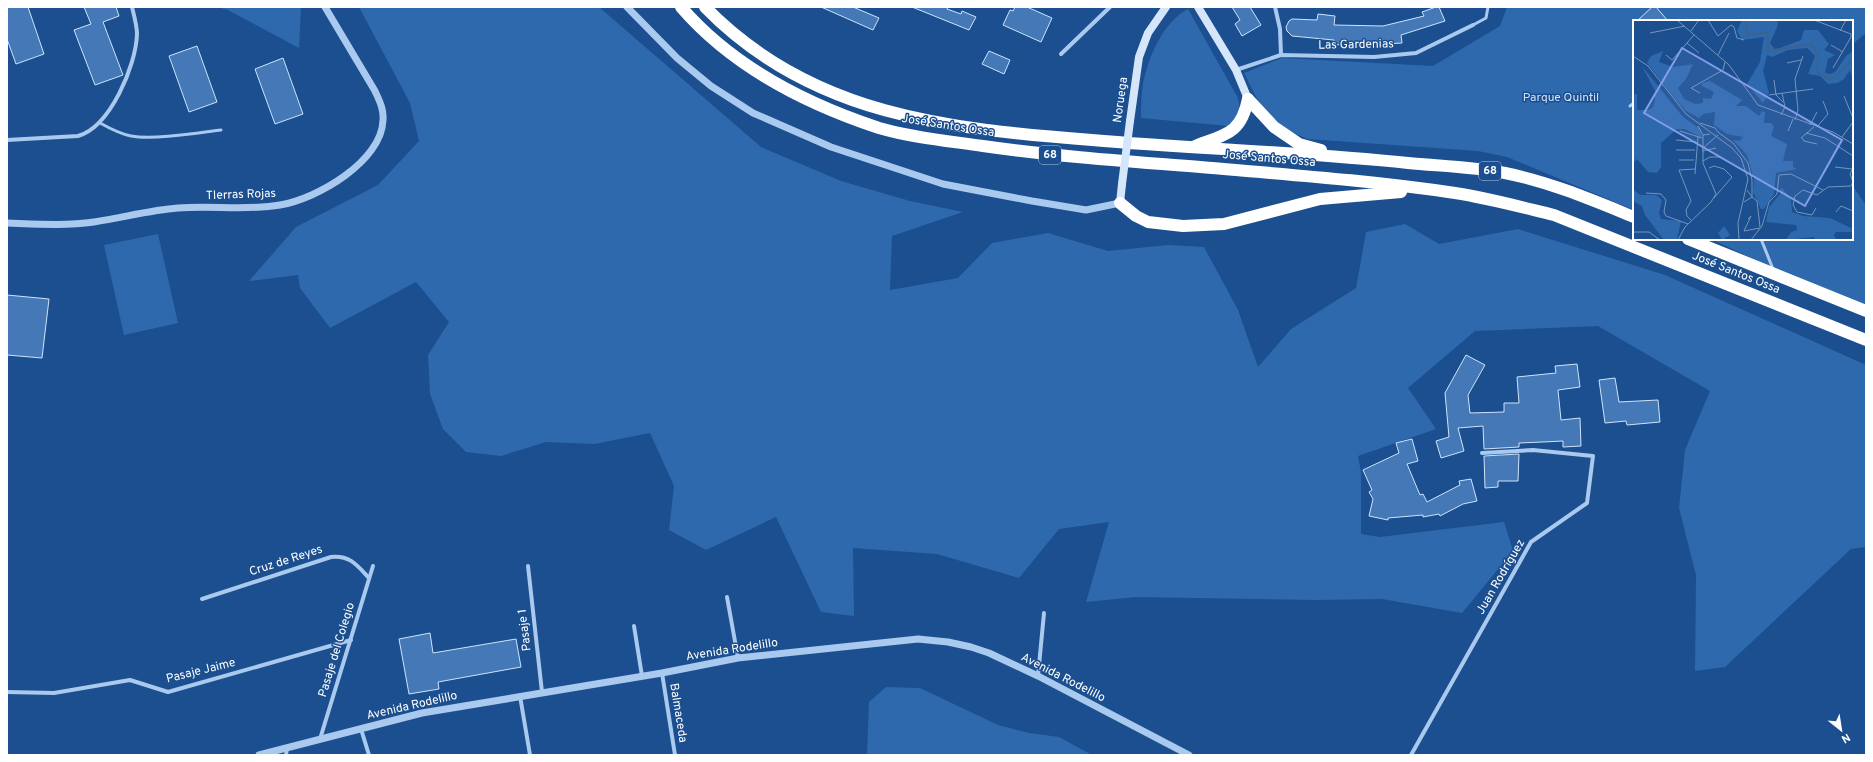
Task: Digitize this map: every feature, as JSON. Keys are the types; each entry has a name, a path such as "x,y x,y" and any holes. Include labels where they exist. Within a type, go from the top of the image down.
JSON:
{"highway":[{"name":"José Santos Ossa","path":"681,7 717,41 748,66 798,95 846,116 881,128 925,138 1037,154 1354,180 1457,194 1554,215 1866,340"},
{"name":"José Santos Ossa","path":"706,7 730,29 777,64 828,91 883,111 940,124 1055,138 1191,148 1340,156 1504,172 1556,185 1633,217"},
{"path":"1191,148 1237,128 1245,112 1248,99"},
{"path":"1248,99 1274,127 1299,144 1340,156"},
{"path":"1120,203 1136,216 1148,222 1183,226 1224,224 1320,198 1408,192 1457,194"},
{"name":"José Santos Ossa","path":"1690,240 1866,312"}],"main road":[{"name":"Noruega","path":"1120,203 1139,57 1148,33 1166,7"},
{"path":"1198,7 1236,70 1248,99"}],"street":[{"path":"7,140 78,136 87,134 100,123 124,83 133,61 137,34 132,7"},
{"name":"TIerras Rojas","path":"7,223 65,225 95,222 178,208 258,208 282,205 311,195 342,178 368,157 377,142 382,130 384,119 381,105 375,91 325,7"},
{"path":"627,7 677,58 711,86 753,113 831,147 943,184 1024,200 1086,210 1120,203"},
{"path":"1062,54 1110,7"},
{"path":"1275,7 1280,29 1281,55"},
{"name":"Las Gardenias","path":"1236,70 1281,55 1374,57 1416,53 1473,25"},
{"name":"Juan Rodríguez","path":"1411,755 1531,542 1587,503 1593,456 1533,450 1482,453"},
{"name":"Cruz de Reyes","path":"202,599 331,557 341,556 354,563 369,578"},
{"name":"Pasaje del Colegio","path":"320,740 373,566"},
{"name":"Pasaje 1","path":"528,566 542,692"},
{"path":"727,597 738,658"},
{"path":"1038,676 1044,613"},
{"path":"634,626 642,676"},
{"name":"Avenida Rodelillo","path":"259,755 287,751 320,740 422,713 662,673 738,658 918,639 972,647 1038,676 1190,755"},
{"name":"Pasaje Jaime","path":"7,692 54,693 130,680 168,692 351,640"},
{"name":"Balmaceda","path":"662,673 675,755"},
{"path":"520,696 530,755"},
{"path":"361,729 369,755"}],"lane":[{"path":"1473,25 1486,18 1488,7"},
{"path":"100,123 131,136 159,136 221,130"},
{"path":"1760,240 1776,275"}],"green space":[{"path":"217,7 301,7 299,48 228,10"},
{"path":"359,7 599,7 761,147 841,181 910,201 963,212 892,236 890,290 958,278 992,243 1048,233 1108,251 1168,245 1204,247 1238,310 1258,367 1291,329 1356,288 1366,232 1405,224 1439,244 1518,229 1665,275 1866,365 1866,547 1851,549 1725,667 1695,671 1696,575 1679,508 1685,450 1710,391 1598,326 1475,331 1408,388 1436,429 1358,456 1361,472 1361,534 1380,537 1504,522 1513,551 1462,613 1382,599 1316,600 1136,597 1086,602 1109,522 1059,529 1019,578 937,554 853,548 854,616 821,612 776,517 706,550 669,530 674,486 650,433 594,444 546,442 501,456 466,452 443,429 430,394 428,355 449,322 416,282 330,328 300,288 298,275 249,281 296,227 378,185 419,141 410,103"},
{"name":"Parque Quintil","path":"1507,7 1866,7 1866,33 1853,45 1853,20 1633,20 1633,210 1507,157 1478,151 1308,139 1274,125 1257,99 1244,73 1282,58 1433,66 1500,26"},
{"path":"1188,9 1238,98 1240,109 1239,119 1228,126 1141,118 1141,97 1143,84 1153,52 1164,31 1171,22"},
{"path":"1853,186 1866,205 1866,306 1749,257 1713,240 1853,240"},
{"path":"158,234 178,323 124,335 104,245"},
{"path":"886,687 920,688 998,725 1029,733 1059,737 1092,755 867,755 869,702"}],"building":[{"path":"7,7 28,7 44,54 16,64 7,39"},
{"path":"84,7 116,7 119,16 103,22 123,75 95,85 74,30 91,24"},
{"path":"821,7 853,7 879,18 873,30"},
{"path":"912,7 948,7 947,9 961,14 962,11 976,17 969,30"},
{"path":"1015,7 1027,7 1052,18 1041,42 1003,25 1010,10 1013,11"},
{"path":"1232,7 1250,7 1261,25 1242,36 1235,24 1240,20"},
{"path":"1439,7 1445,21 1401,35 1402,43 1350,43 1334,45 1334,40 1292,36 1287,31 1286,27 1292,19 1317,20 1318,14 1335,16 1334,25 1383,26 1424,16 1422,12"},
{"path":"1652,7 1656,7 1667,20 1638,20"},
{"path":"197,46 217,102 189,112 169,56"},
{"path":"989,51 1010,60 1004,74 982,64"},
{"path":"283,58 303,114 275,124 255,69"},
{"path":"7,295 49,299 42,358 7,355"},
{"path":"1466,355 1485,365 1468,395 1470,413 1504,412 1504,403 1519,403 1517,377 1556,373 1555,366 1577,364 1580,387 1558,390 1561,420 1580,418 1581,446 1563,447 1563,441 1519,443 1519,447 1484,449 1483,426 1458,428 1464,451 1441,458 1436,441 1449,437 1445,393"},
{"path":"1615,378 1619,402 1658,400 1660,422 1627,425 1626,421 1605,423 1599,380"},
{"path":"1412,439 1418,461 1407,464 1420,495 1423,494 1427,502 1460,485 1459,481 1471,479 1477,501 1463,504 1440,516 1439,514 1423,517 1423,515 1388,518 1388,520 1369,516 1373,499 1369,492 1372,490 1363,470 1399,453 1396,443"},
{"path":"1519,454 1518,481 1498,481 1498,487 1485,488 1484,456"},
{"path":"430,633 433,653 516,639 521,667 438,682 439,689 409,694 399,639"}]}
